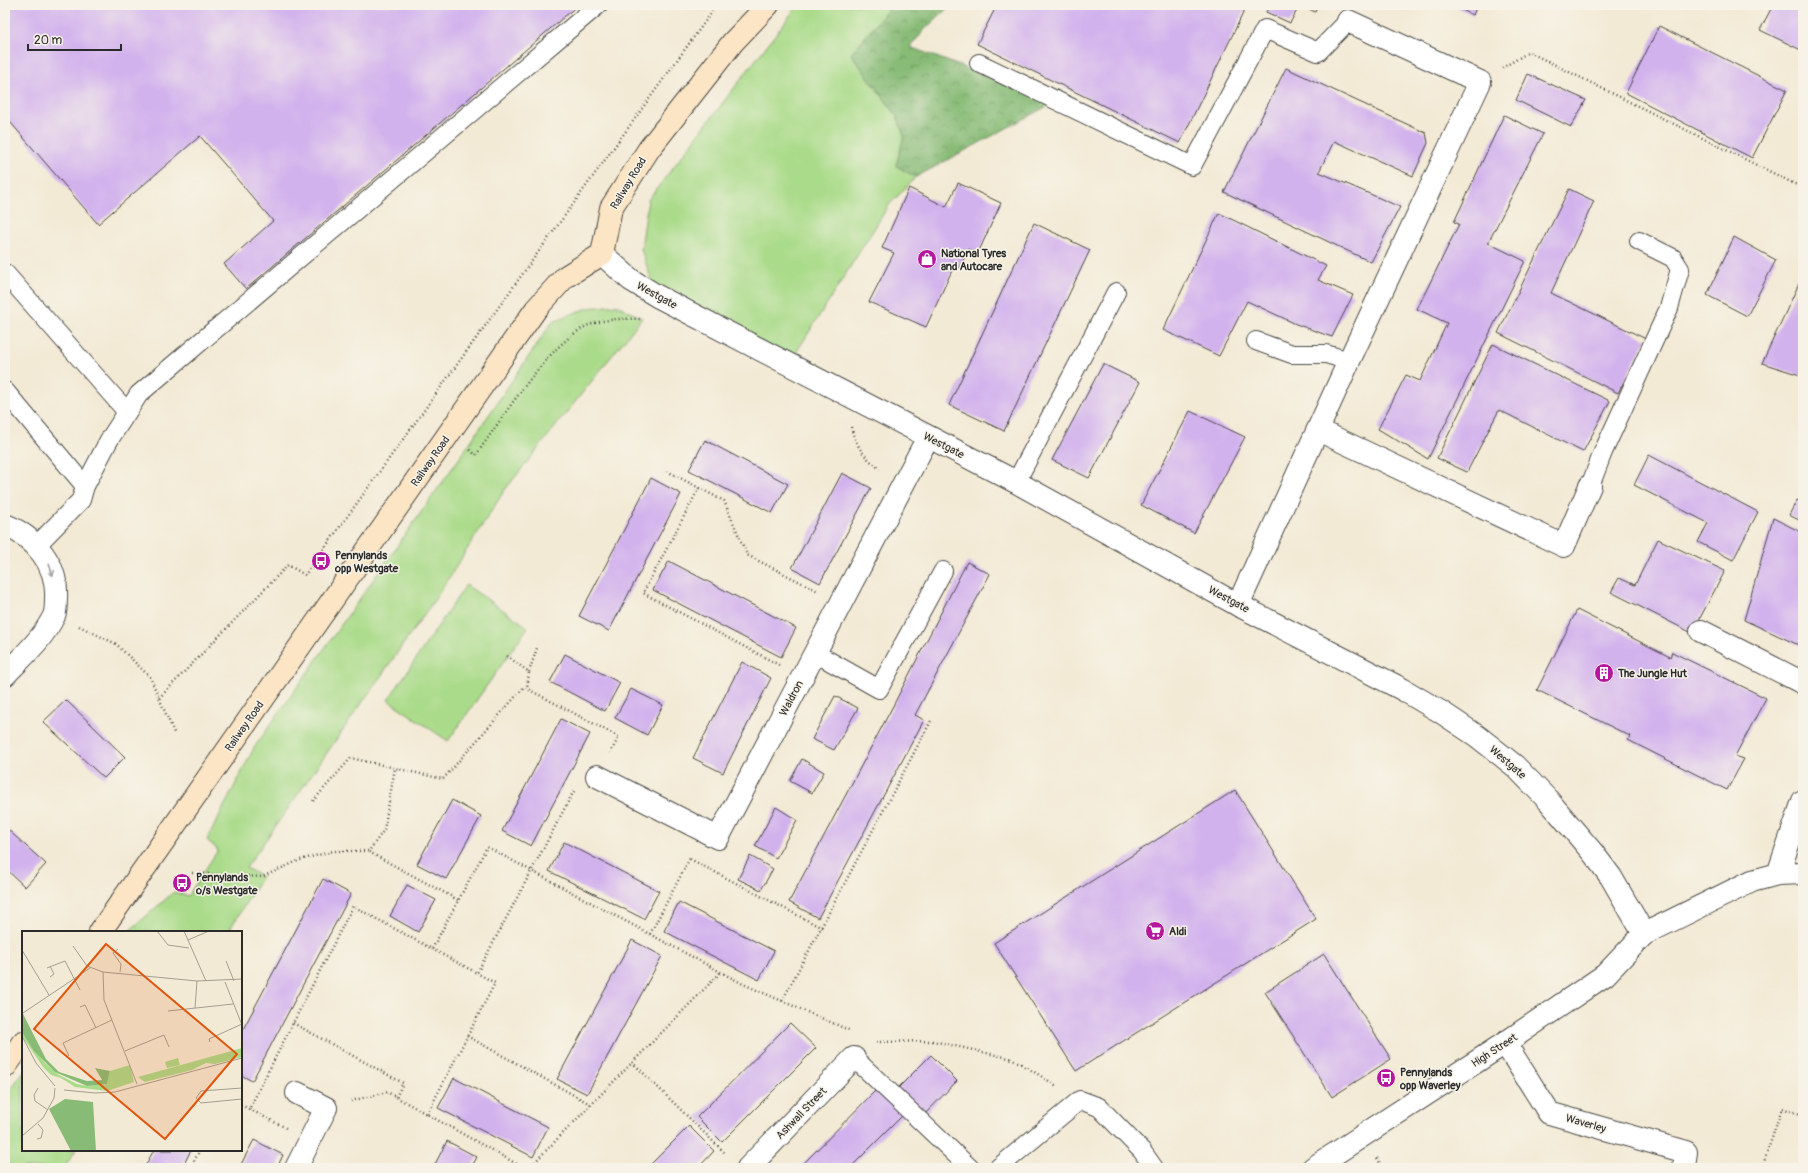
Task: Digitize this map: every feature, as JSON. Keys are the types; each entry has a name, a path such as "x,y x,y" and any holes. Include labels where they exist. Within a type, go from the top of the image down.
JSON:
{"main road":[{"name":"Railway Road","path":"101,931 536,309 565,277 602,254 611,208 649,149 734,42 768,5"},
{"path":"5,1067 22,1043"}],"street":[{"path":"1238,605 1349,362 1480,82 1348,21"},
{"name":"Westgate","path":"602,254 630,280 657,296 1016,482 1238,605 1402,689 1477,736 1515,766 1548,800 1593,853 1611,877 1644,934"},
{"path":"1318,430 1564,546 1590,486"},
{"name":"Waldron","path":"597,776 718,838 928,437"},
{"path":"5,525 19,530 37,545 50,566 56,590 55,614 42,638 5,675"},
{"path":"1701,631 1803,683"},
{"path":"1778,874 1803,800"},
{"path":"1644,934 1752,881 1778,874 1803,873"},
{"name":"High Street","path":"1313,1168 1505,1043 1605,975 1644,934"},
{"name":"Waverley","path":"1505,1043 1549,1113 1686,1152 1684,1168"},
{"name":"Ashwall Street","path":"749,1163 854,1058"},
{"path":"296,1168 326,1108 297,1093"}],"lane":[{"path":"37,545 81,500 85,486 109,440 139,394 598,5"},
{"path":"979,63 1192,166 1265,29 1318,52 1348,21"},
{"path":"1590,486 1603,452 1669,308 1680,269 1673,258 1639,241"},
{"path":"5,273 127,412"},
{"path":"1016,482 1116,292"},
{"path":"1256,341 1292,354 1326,354 1349,362"},
{"path":"5,391 85,486"},
{"path":"815,653 879,689 943,571"},
{"path":"854,1058 970,1168"},
{"path":"998,1168 1080,1100 1099,1107 1142,1151 1154,1168"}],"path":[{"path":"159,698 288,566 305,575 717,5"},
{"path":"1480,82 1529,52 1803,188"},
{"path":"421,413 476,455 545,361 573,335 589,326 607,320 627,318 645,319"},
{"path":"849,422 859,450 869,461 904,483"},
{"path":"667,471 724,501 747,555 842,602"},
{"path":"699,488 643,594 802,677"},
{"path":"55,614 116,644 150,677 175,735"},
{"path":"527,688 529,672 537,648"},
{"path":"507,656 529,672"},
{"path":"313,802 351,758 443,779 524,687 619,737 597,776 577,786 477,973"},
{"path":"782,1001 932,719"},
{"path":"369,851 384,830 395,768"},
{"path":"650,934 705,831"},
{"path":"432,949 486,847 721,972 782,1001 856,1033"},
{"path":"192,873 262,877 300,860 333,851 369,851 458,900"},
{"path":"690,859 822,928"},
{"path":"249,1109 353,906 495,983 427,1114"},
{"path":"531,1168 590,1104 721,972"},
{"path":"293,1023 403,1083 396,1097"},
{"path":"467,1036 590,1104"},
{"path":"870,1039 878,1042 933,1041 1013,1059 1080,1100"},
{"path":"632,1062 749,1163"},
{"path":"326,1108 387,1092 524,1168"},
{"path":"242,1106 309,1140"},
{"path":"1762,1168 1782,1108 1803,1115"},
{"path":"190,1168 199,1151"}],"green space":[{"path":"798,5 892,5 851,54 897,116 904,136 896,166 916,177 889,205 789,364 657,296 641,249 648,200"},
{"path":"892,5 951,5 926,28 910,47 1055,102 916,177 896,166 904,136 897,116 851,54"},
{"path":"617,305 642,318 504,491 442,589 246,868 262,877 229,931 129,931 174,892 188,896 218,850 207,840 254,748 456,463 553,321 588,308"},
{"path":"466,585 528,627 448,741 388,700"},
{"path":"22,1073 22,1151 75,1151 64,1168 5,1168 5,1097"}],"building":[{"path":"5,5 578,5 246,289 224,264 273,221 200,136 98,224 5,116"},
{"path":"997,5 1247,5 1180,143 977,44"},
{"path":"1270,5 1300,5 1290,23 1266,12"},
{"path":"1301,5 1318,5 1315,12"},
{"path":"1451,5 1477,5 1473,15"},
{"path":"1773,5 1803,5 1803,51 1760,30"},
{"path":"1659,26 1787,90 1752,158 1626,93"},
{"path":"1286,68 1426,133 1428,143 1413,176 1334,141 1319,172 1400,207 1371,262 1224,192"},
{"path":"1528,74 1586,100 1571,127 1516,100"},
{"path":"1504,115 1543,134 1488,243 1525,261 1428,459 1378,429 1406,375 1420,381 1447,323 1417,309 1459,224 1454,222"},
{"name":"National Tyres and Autocare","path":"958,183 1001,203 978,253 968,249 960,268 954,266 926,327 869,302 894,253 882,248 909,188 946,207"},
{"path":"1569,189 1594,201 1551,293 1646,339 1618,393 1498,333"},
{"path":"1219,213 1326,266 1318,280 1353,295 1332,337 1296,324 1247,301 1219,356 1163,330"},
{"path":"1034,223 1090,250 1004,431 949,405"},
{"path":"1734,237 1776,260 1747,316 1707,295"},
{"path":"1803,275 1803,376 1762,363"},
{"path":"1493,344 1610,401 1583,452 1499,410 1467,472 1437,458"},
{"path":"1103,364 1140,382 1089,478 1052,460"},
{"path":"1190,411 1245,437 1194,533 1141,505"},
{"path":"705,440 788,484 772,513 689,470"},
{"path":"1649,455 1758,512 1733,560 1698,542 1708,523 1634,485"},
{"path":"842,473 871,488 820,583 792,568"},
{"path":"651,478 681,494 609,631 579,616"},
{"path":"1797,500 1803,502 1803,522 1789,515"},
{"path":"1773,518 1803,533 1803,647 1744,620"},
{"path":"1658,539 1725,571 1692,633 1611,592 1619,578 1635,585"},
{"path":"669,561 796,628 781,657 653,590"},
{"path":"967,562 990,574 915,715 924,720 818,918 789,902"},
{"path":"1577,610 1670,657 1672,652 1766,698 1735,756 1744,759 1727,790 1628,740 1630,736 1537,690"},
{"path":"565,654 620,683 605,711 550,682"},
{"path":"742,662 771,678 723,773 693,758"},
{"path":"631,689 663,705 647,735 615,718"},
{"path":"835,696 858,708 834,750 812,739"},
{"path":"66,700 125,757 104,778 43,722"},
{"path":"561,719 590,734 531,846 502,831"},
{"path":"802,759 824,772 812,793 790,781"},
{"name":"Aldi","path":"1235,790 1316,919 1076,1071 994,943"},
{"path":"452,800 481,816 446,879 417,864"},
{"path":"776,807 797,820 776,858 755,846"},
{"path":"5,827 46,864 25,887 5,868"},
{"path":"564,842 659,891 644,919 549,871"},
{"path":"750,856 773,869 761,890 738,879"},
{"path":"323,879 351,894 252,1081 242,1076 242,1031"},
{"path":"407,885 436,900 418,932 390,916"},
{"path":"679,902 774,951 759,980 664,931"},
{"path":"632,940 662,956 587,1094 557,1079"},
{"path":"1324,954 1391,1059 1332,1097 1265,992"},
{"path":"790,1023 816,1048 722,1142 697,1117"},
{"path":"931,1055 957,1081 924,1115 897,1089"},
{"path":"454,1078 548,1127 533,1157 438,1108"},
{"path":"879,1087 905,1113 850,1168 799,1168"},
{"path":"689,1126 714,1151 698,1168 647,1168"},
{"path":"254,1140 283,1155 277,1168 239,1168"},
{"path":"447,1141 477,1157 471,1168 433,1168"},
{"path":"153,1151 190,1151 182,1168 144,1168"}],"place":[{"name":"National Tyres and Autocare","path":"927,259"},
{"name":"Pennylands opp Westgate","path":"321,561"},
{"name":"The Jungle Hut","path":"1604,673"},
{"name":"Pennylands o/s Westgate","path":"182,883"},
{"name":"Aldi","path":"1155,931"},
{"name":"Pennylands opp Waverley","path":"1386,1078"}]}
